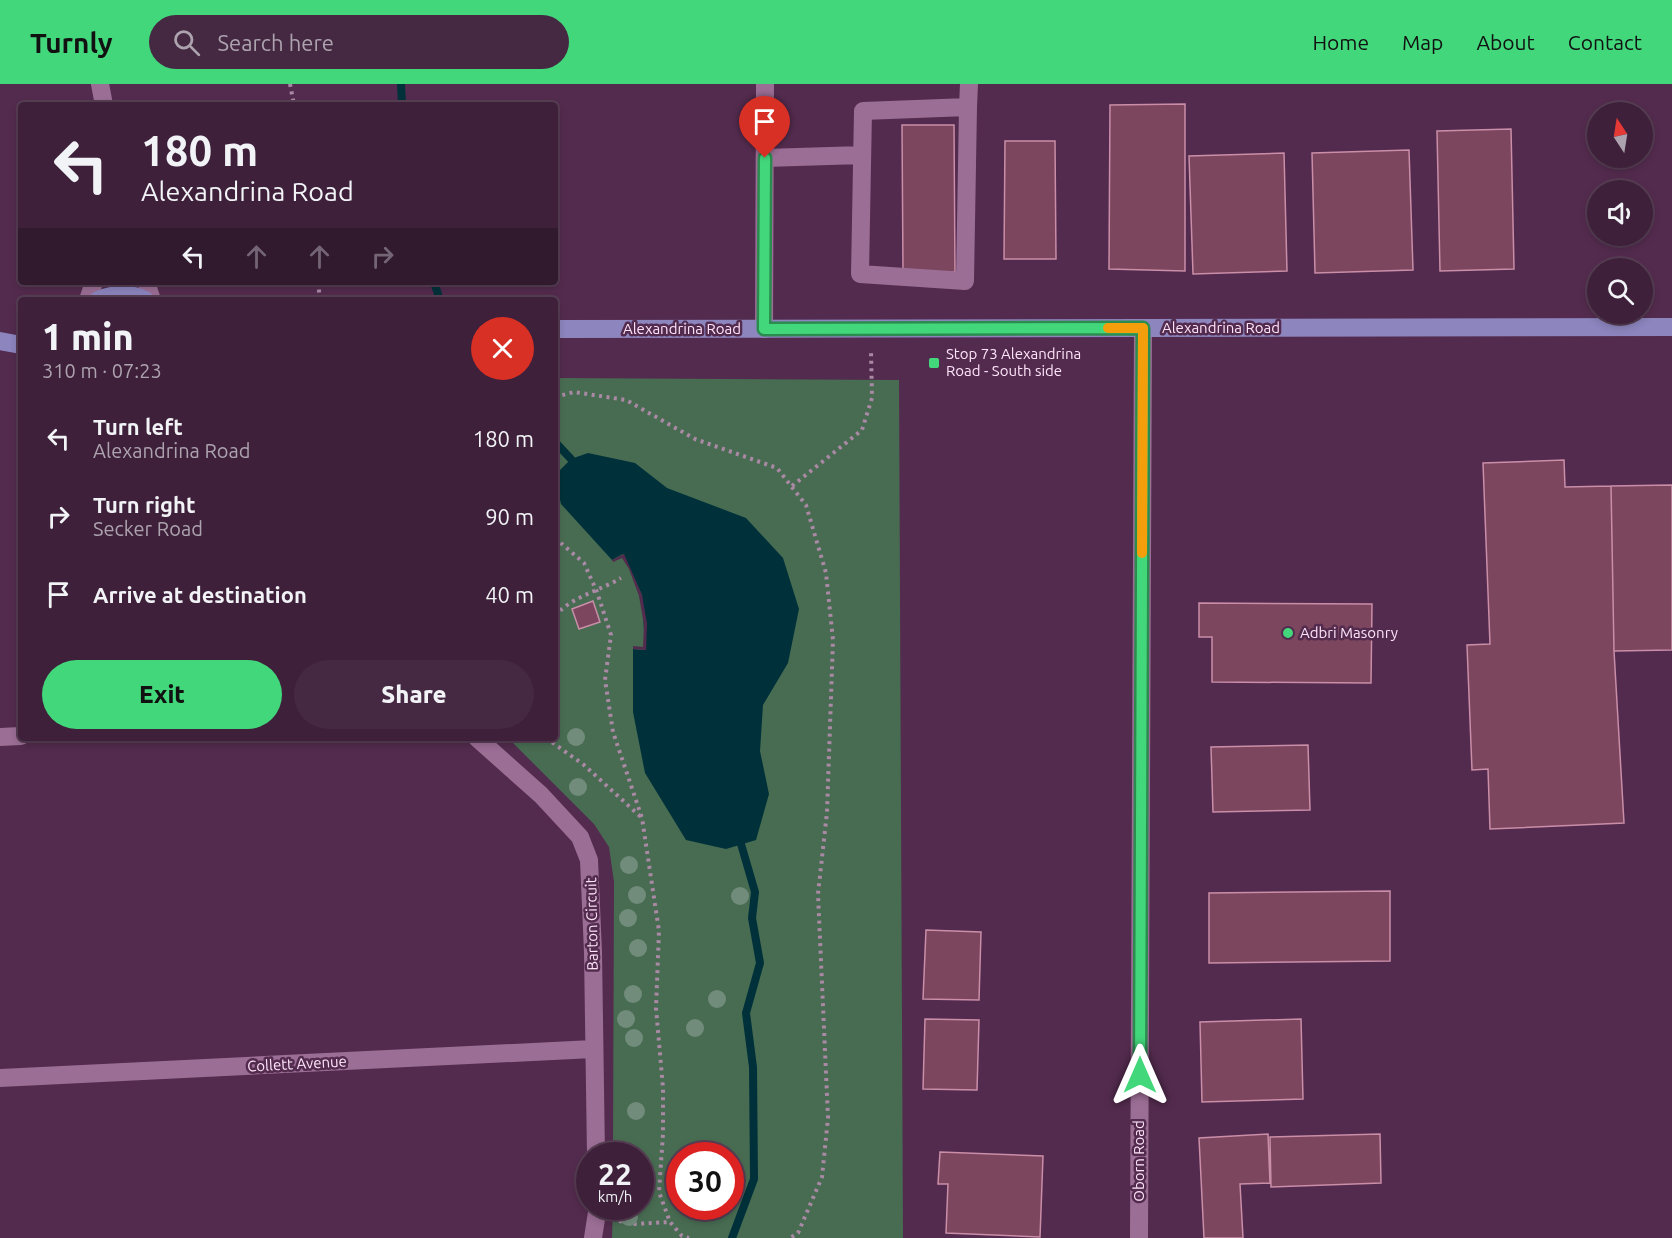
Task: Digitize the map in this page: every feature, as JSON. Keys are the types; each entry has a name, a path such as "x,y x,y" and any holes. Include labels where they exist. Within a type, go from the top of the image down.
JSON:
{"main road":[{"path":"105,297 125,294 134,297"},
{"name":"Alexandrina Road","path":"558,330 1672,327"},
{"path":"0,333 18,331"},
{"path":"0,341 18,344"}],"street":[{"path":"100,84 103,102"},
{"path":"764,329 765,84"},
{"path":"968,107 863,111 860,274 965,281 969,84"},
{"path":"765,158 862,155"},
{"name":"Oborn Road","path":"1139,1238 1143,328"},
{"path":"0,737 18,736"},
{"name":"Barton Circuit","path":"480,741 541,795 580,837 586,851 591,881 596,1142"},
{"name":"Collett Avenue","path":"0,1078 593,1048"},
{"path":"593,1238 596,1220"}],"path":[{"path":"290,84 293,102"},
{"path":"792,486 862,430 872,398 871,329"},
{"path":"558,396 574,392 626,400 695,439 777,468 806,505 826,573 833,640 827,812 818,894 828,1118 822,1177 797,1235 790,1238"},
{"path":"558,541 584,563 597,591 610,635 605,680 614,732 642,818 659,931 656,1008 663,1088 659,1192 670,1222 682,1236 689,1238"},
{"path":"558,613 568,603 621,578"},
{"path":"550,741 584,765 642,818"},
{"path":"623,1220 634,1224 670,1222"}],"shaded area":[{"path":"558,378 899,380 903,1238 612,1238 613,1220 654,1220 654,1142 613,1142 614,882 609,847 594,824 511,741 558,741"},
{"path":"588,453 635,463 667,488 746,518 783,558 799,609 788,663 763,705 760,751 769,794 756,840 726,849 686,840 645,773 633,712 633,649 645,650 642,595 623,554 612,560 561,504 558,491 560,470 571,459"}],"pier":[{"path":"624,554 642,595 647,624 646,650 633,649 633,646 643,647 644,625 639,596 629,569 622,558 613,562 612,560"}],"building":[{"path":"1185,104 1185,271 1109,269 1110,105"},
{"path":"902,125 954,125 955,272 903,272"},
{"path":"1511,129 1514,269 1440,271 1437,131"},
{"path":"1005,141 1055,141 1056,259 1004,259"},
{"path":"1409,150 1413,270 1315,273 1312,153"},
{"path":"1284,153 1287,271 1193,274 1189,156"},
{"path":"1564,460 1565,487 1611,486 1614,651 1624,823 1490,829 1488,769 1472,770 1467,645 1490,644 1483,463"},
{"path":"1672,485 1672,650 1614,651 1611,486"},
{"path":"593,601 600,622 579,629 572,609"},
{"path":"1199,603 1372,604 1371,683 1212,682 1212,637 1199,637"},
{"path":"1308,745 1310,810 1213,812 1211,747"},
{"path":"1390,891 1390,961 1209,963 1209,893"},
{"path":"926,930 981,932 979,1000 923,999"},
{"path":"925,1019 979,1020 977,1090 923,1089"},
{"path":"1301,1019 1303,1099 1202,1102 1200,1022"},
{"path":"1268,1134 1270,1183 1240,1184 1243,1238 1204,1238 1199,1138"},
{"path":"1380,1134 1381,1183 1271,1187 1270,1137"},
{"path":"940,1152 1043,1156 1040,1237 946,1233 948,1184 938,1184"}],"waterway":[{"path":"401,84 402,102"},
{"path":"435,285 438,294"},
{"path":"558,445 571,459"},
{"path":"732,1238 754,1179 753,1067 746,1013 760,963 752,918 755,892 741,844"}],"slow traffic":[{"path":"1108,328 1143,328 1142,553"}],"place":[{"name":"Stop 73 Alexandrina Road - South side","path":"934,363"},
{"name":"Adbri Masonry","path":"1288,633"}],"route":[{"path":"765,158 764,329 1143,328 1140,1075"}]}
